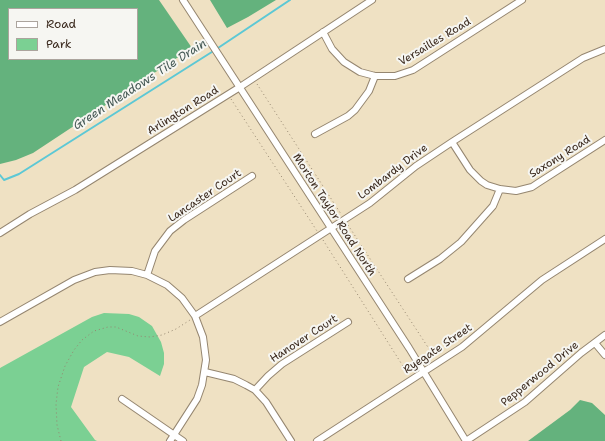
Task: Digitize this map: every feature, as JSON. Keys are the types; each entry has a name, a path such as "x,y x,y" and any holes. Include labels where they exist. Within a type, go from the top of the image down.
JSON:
{"street":[{"name":"Morton Taylor Road North","path":"183,0 331,228 466,441"},
{"name":"Arlington Road","path":"0,233 30,214 75,190 240,87 372,0"},
{"name":"Versailles Road","path":"323,32 332,49 344,62 360,72 375,76 395,76 413,70 522,0"},
{"name":"Lombardy Drive","path":"195,316 370,203 416,166 452,142 583,58 605,49"},
{"path":"315,134 348,116 355,110 369,91 375,76"},
{"name":"Saxony Road","path":"452,142 475,176 487,185 500,189 516,191 532,187 605,140"},
{"name":"Lancaster Court","path":"146,275 155,252 162,241 176,226 252,176"},
{"path":"408,279 440,259 461,242 493,206 500,189"},
{"name":"Ryegate Street","path":"317,441 468,343 542,280 605,239"},
{"path":"0,322 74,280 88,274 103,271 132,271 160,281 174,291 195,316 205,345 206,360 205,372 197,399 170,441"},
{"name":"Hanover Court","path":"255,390 282,364 348,322"},
{"name":"Pepperwood Drive","path":"466,441 525,402 605,336"},
{"path":"595,343 605,355"},
{"path":"205,372 234,379 255,390 266,402 291,441"},
{"path":"122,399 183,441"}],"path":[{"path":"254,78 341,215"},
{"path":"228,94 316,231"},
{"path":"347,223 438,363"},
{"path":"322,239 412,380"},
{"path":"61,441 57,425 56,404 58,387 68,360 82,340 94,331 108,327 116,327 138,336 150,337 162,335 176,329 195,316"}],"green space":[{"path":"0,0 159,0 192,48 33,153 16,160 0,164"},
{"path":"210,0 276,0 227,28"},
{"path":"104,313 129,314 139,317 152,326 161,342 164,353 164,364 160,376 129,357 107,352 84,367 71,407 97,441 0,441 0,368 92,317"},
{"path":"580,400 592,403 605,415 605,441 528,441 570,410"}],"waterway":[{"name":"Green Meadows Tile Drain","path":"0,175 4,180 19,174 215,50 290,0"}]}
